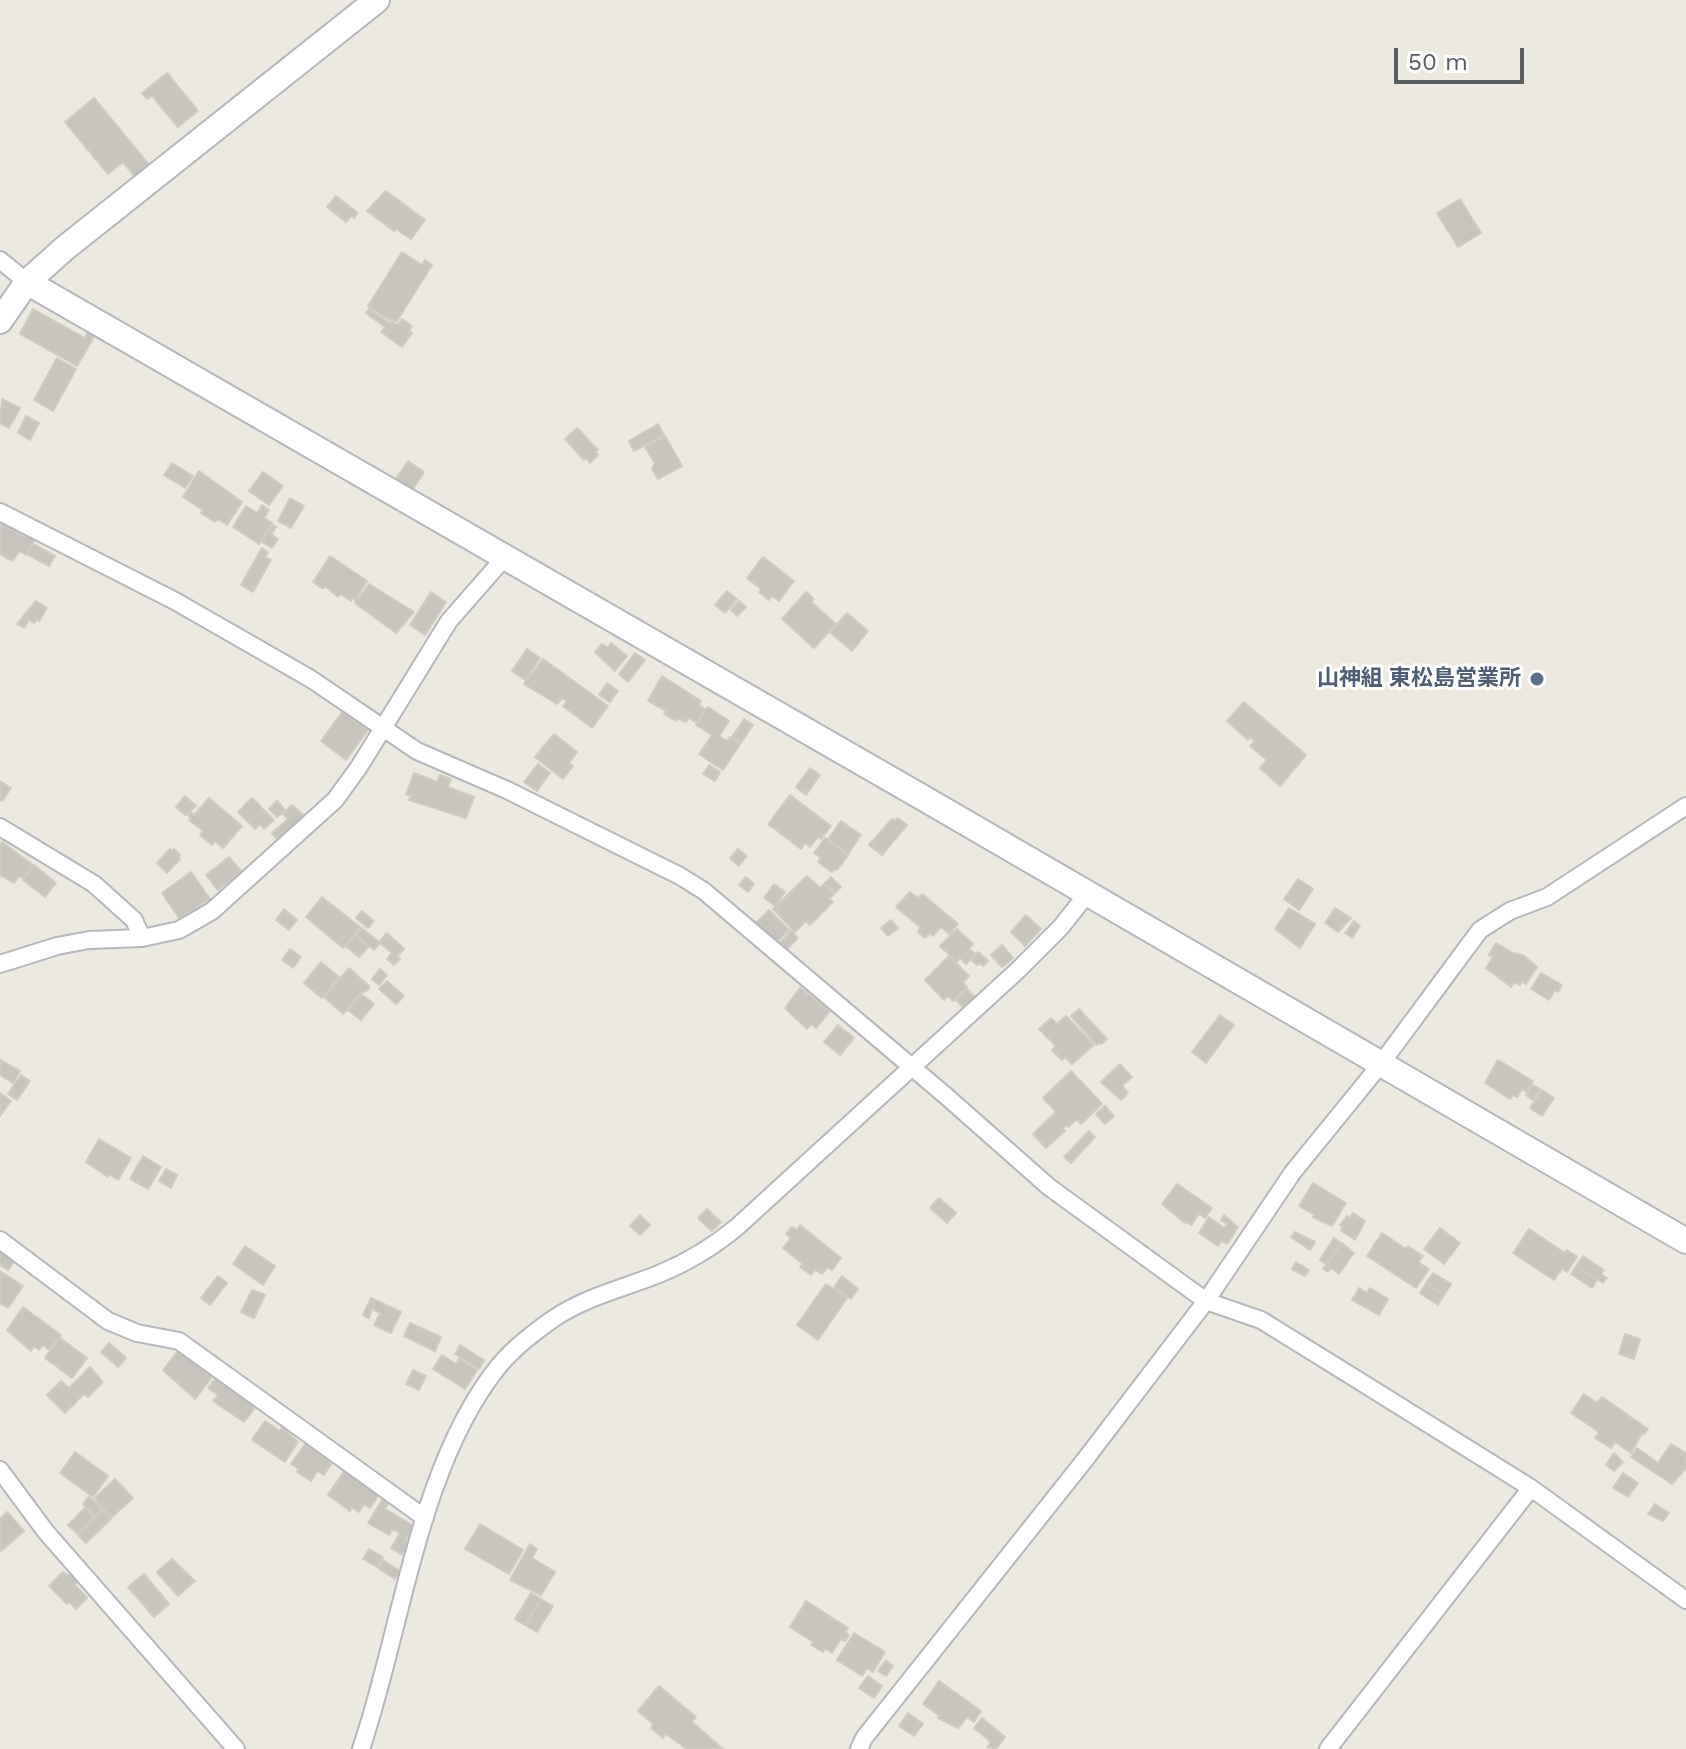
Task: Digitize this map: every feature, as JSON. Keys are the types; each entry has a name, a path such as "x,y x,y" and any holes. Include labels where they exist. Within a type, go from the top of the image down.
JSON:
{"street":[{"path":"0,321 27,282 65,248 377,0"},
{"path":"0,260 27,282 1686,1241"},
{"path":"0,512 175,601 311,679 417,751 507,790 704,891 1049,1187 1206,1301 1261,1320 1531,1488 1686,1600"},
{"path":"0,964 57,946 89,940 142,938 179,930 212,911 335,800 449,621 505,557"},
{"path":"859,1749 864,1738 1084,1461 1206,1301 1293,1172 1380,1065 1480,930 1510,911 1547,897 1686,806"},
{"path":"0,827 94,884 134,920 142,938"},
{"path":"361,1749 377,1701 425,1518 454,1441 478,1393 500,1364 527,1338 557,1316 618,1287 684,1263 719,1242 783,1188 1017,971 1061,927 1087,894"},
{"path":"0,1240 108,1321 137,1333 179,1341 425,1518"},
{"path":"0,1470 46,1532 236,1749"},
{"path":"1328,1749 1531,1488"}],"building":[{"path":"167,73 198,111 178,127 152,96 147,99 142,93"},
{"path":"94,98 150,166 136,178 123,162 108,174 65,122"},
{"path":"386,191 425,220 411,239 367,211"},
{"path":"336,196 358,213 354,218 351,216 346,222 327,207"},
{"path":"1460,199 1481,233 1458,247 1437,213"},
{"path":"402,252 422,265 425,260 432,265 397,321 368,306"},
{"path":"33,309 85,338 87,333 94,337 77,366 20,334"},
{"path":"369,309 390,323 392,321 398,325 402,319 412,326 409,331 412,333 402,347 381,332 385,327 366,313"},
{"path":"57,358 76,369 53,411 34,400"},
{"path":"2,399 20,408 9,428 0,423"},
{"path":"26,416 39,423 30,440 18,433"},
{"path":"658,424 664,435 634,451 629,441"},
{"path":"577,428 598,450 598,455 590,463 565,439"},
{"path":"665,436 682,466 658,479 652,469 655,463 645,447"},
{"path":"408,461 424,472 412,490 396,479"},
{"path":"172,463 193,476 185,488 164,475"},
{"path":"199,471 242,502 227,525 218,519 215,522 183,497"},
{"path":"263,472 283,486 269,505 249,491"},
{"path":"290,498 304,506 291,528 278,521"},
{"path":"262,505 269,510 264,518 272,523 259,544 233,527 246,506 257,513"},
{"path":"1,523 26,538 28,535 35,539 26,555 20,551 12,561 0,554"},
{"path":"273,525 276,527 271,534 278,539 272,548 262,542"},
{"path":"33,544 55,556 49,566 27,554"},
{"path":"262,548 268,552 265,557 271,560 253,592 241,585"},
{"path":"330,556 367,581 355,600 352,598 351,601 340,594 338,597 325,586 323,589 313,582"},
{"path":"763,557 794,581 779,601 772,596 769,600 747,578"},
{"path":"369,584 414,612 396,633 355,603"},
{"path":"727,591 737,599 725,613 715,605"},
{"path":"431,592 446,602 425,635 410,625"},
{"path":"806,592 814,599 811,602 836,624 814,648 782,619"},
{"path":"36,601 47,608 39,621 37,619 34,623 29,620 24,628 17,624"},
{"path":"739,601 746,607 737,616 731,610"},
{"path":"847,613 868,631 852,651 830,632"},
{"path":"611,643 627,656 615,671 595,652 602,644 608,648"},
{"path":"527,649 540,658 525,680 512,671"},
{"path":"635,653 645,660 628,682 619,674"},
{"path":"543,659 608,706 592,728 563,706 567,701 562,698 557,704 524,684"},
{"path":"662,676 701,701 699,705 705,709 697,723 689,718 686,722 678,718 676,721 648,701"},
{"path":"607,683 618,691 610,702 599,695"},
{"path":"1244,702 1306,755 1280,786 1260,768 1267,760 1250,746 1255,741 1250,737 1248,740 1227,721"},
{"path":"708,707 729,721 719,736 727,741 730,737 740,744 723,770 699,754 712,735 696,725"},
{"path":"342,712 368,730 346,760 321,741"},
{"path":"744,719 753,725 741,743 732,737"},
{"path":"554,734 577,752 569,763 573,766 563,779 535,757"},
{"path":"538,764 550,773 537,791 524,782"},
{"path":"709,765 720,772 715,781 703,774"},
{"path":"810,768 820,775 806,795 796,787"},
{"path":"414,773 437,782 440,775 451,779 448,787 474,797 466,818 409,800 411,796 406,794"},
{"path":"0,781 11,788 2,801 0,800"},
{"path":"790,795 831,826 810,847 805,843 801,849 768,824"},
{"path":"185,796 196,806 185,815 176,807"},
{"path":"209,798 242,826 223,848 215,841 212,845 200,835 203,831 189,820 191,818 187,814 190,811 194,815"},
{"path":"252,798 274,820 264,829 260,824 255,829 238,812"},
{"path":"277,801 285,810 277,817 269,809"},
{"path":"292,805 305,816 279,841 272,833 288,819 283,814"},
{"path":"898,818 907,825 882,855 869,845 892,819 895,821"},
{"path":"841,821 861,835 848,854 828,839"},
{"path":"825,838 848,856 832,872 818,862 821,858 814,853"},
{"path":"2,842 33,865 23,878 19,876 14,883 0,875"},
{"path":"170,849 180,855 180,859 167,873 157,863"},
{"path":"738,849 747,856 739,866 730,858"},
{"path":"229,857 241,871 218,890 206,875"},
{"path":"34,865 56,883 45,897 23,880"},
{"path":"191,872 210,899 179,918 162,893"},
{"path":"807,876 820,888 824,884 834,894 829,899 833,902 810,925 806,921 795,932 773,909"},
{"path":"746,877 754,884 748,892 739,885"},
{"path":"831,877 841,887 835,893 825,883"},
{"path":"1298,879 1313,889 1299,910 1284,899"},
{"path":"774,884 785,892 775,906 764,898"},
{"path":"910,892 918,898 922,894 958,924 949,934 941,927 933,936 930,933 925,938 918,932 920,927 896,907"},
{"path":"322,897 360,927 343,948 306,917"},
{"path":"1289,908 1315,924 1300,948 1275,929"},
{"path":"1335,908 1351,918 1338,932 1325,923"},
{"path":"284,909 297,920 289,930 276,920"},
{"path":"769,910 789,930 776,942 757,922"},
{"path":"362,911 374,921 368,928 356,918"},
{"path":"1026,915 1041,929 1025,946 1011,932"},
{"path":"891,920 898,928 888,936 881,928"},
{"path":"1354,921 1360,926 1352,938 1345,933"},
{"path":"362,928 380,943 374,950 356,935"},
{"path":"957,929 973,944 969,949 975,954 966,964 960,958 957,962 940,946"},
{"path":"791,931 798,938 787,949 780,943"},
{"path":"387,933 404,949 394,965 387,959 392,953 379,942"},
{"path":"355,935 368,947 359,957 346,946"},
{"path":"1496,943 1523,955 1537,967 1526,984 1514,982 1511,987 1486,968 1493,957 1489,955"},
{"path":"1002,945 1013,958 1002,967 991,955"},
{"path":"290,949 301,957 293,968 282,960"},
{"path":"978,952 988,961 983,966 971,960"},
{"path":"949,956 969,976 963,982 967,987 953,1001 948,996 944,1000 925,980"},
{"path":"321,962 339,977 322,998 304,983"},
{"path":"349,968 369,989 361,993 343,1014 324,997"},
{"path":"380,969 387,975 379,985 372,979"},
{"path":"1541,973 1562,985 1549,1000 1531,989"},
{"path":"387,981 404,996 396,1004 379,989"},
{"path":"800,988 830,1011 816,1028 811,1024 807,1029 785,1008"},
{"path":"967,989 974,996 963,1007 956,1000"},
{"path":"361,994 374,1004 361,1020 348,1010"},
{"path":"1079,1009 1107,1039 1101,1044 1099,1042 1097,1045 1071,1016"},
{"path":"1220,1015 1234,1025 1206,1063 1192,1052"},
{"path":"1066,1016 1094,1045 1072,1064 1065,1057 1062,1060 1052,1050 1056,1046 1039,1029 1051,1018 1057,1024"},
{"path":"838,1025 854,1038 840,1055 824,1042"},
{"path":"0,1060 20,1071 13,1083 0,1075"},
{"path":"1498,1060 1533,1081 1527,1092 1522,1089 1517,1097 1513,1095 1510,1099 1485,1083"},
{"path":"1120,1064 1132,1077 1122,1086 1128,1093 1121,1100 1101,1082"},
{"path":"1071,1071 1102,1104 1081,1124 1077,1119 1063,1128 1065,1131 1046,1148 1033,1134 1056,1112 1043,1098"},
{"path":"21,1075 30,1081 17,1100 8,1094"},
{"path":"1533,1085 1540,1089 1533,1100 1526,1095"},
{"path":"1542,1090 1554,1098 1542,1116 1530,1108"},
{"path":"0,1093 11,1101 0,1116"},
{"path":"1105,1106 1114,1116 1105,1124 1096,1114"},
{"path":"1089,1131 1095,1137 1071,1163 1064,1157"},
{"path":"99,1139 131,1158 118,1180 86,1162"},
{"path":"143,1156 161,1167 148,1189 130,1179"},
{"path":"166,1169 177,1175 171,1188 159,1181"},
{"path":"1313,1183 1346,1203 1332,1226 1299,1206"},
{"path":"1177,1184 1212,1208 1205,1218 1199,1214 1191,1225 1162,1204"},
{"path":"939,1198 956,1213 947,1223 930,1208"},
{"path":"707,1209 721,1222 712,1231 698,1218"},
{"path":"1353,1213 1365,1221 1355,1240 1341,1230 1343,1227 1340,1225"},
{"path":"640,1215 650,1225 640,1235 630,1226"},
{"path":"1224,1215 1238,1227 1227,1244 1222,1241 1218,1246 1199,1233 1209,1217 1224,1228 1227,1224 1221,1220"},
{"path":"800,1225 841,1258 832,1270 828,1267 822,1274 815,1270 811,1275 783,1248 791,1238 786,1234 792,1227 797,1230"},
{"path":"1440,1228 1460,1243 1444,1264 1424,1249"},
{"path":"1529,1229 1565,1253 1567,1250 1577,1257 1567,1272 1562,1269 1554,1280 1513,1253"},
{"path":"1295,1232 1315,1242 1310,1250 1291,1237"},
{"path":"1382,1233 1423,1256 1418,1262 1429,1269 1416,1288 1367,1256"},
{"path":"1334,1238 1341,1243 1326,1264 1320,1260"},
{"path":"1342,1243 1354,1253 1339,1274 1331,1268 1328,1272 1323,1269"},
{"path":"245,1246 275,1266 263,1285 233,1264"},
{"path":"0,1249 15,1260 8,1270 0,1265"},
{"path":"1583,1256 1604,1270 1601,1274 1607,1278 1603,1283 1576,1266"},
{"path":"1296,1262 1309,1270 1305,1276 1292,1269"},
{"path":"1576,1266 1597,1280 1592,1288 1571,1274"},
{"path":"0,1271 23,1286 8,1308 0,1303"},
{"path":"1433,1273 1451,1284 1444,1295 1426,1283"},
{"path":"218,1276 227,1283 210,1305 201,1298"},
{"path":"842,1276 858,1289 851,1299 834,1287"},
{"path":"1426,1283 1444,1295 1438,1305 1420,1293"},
{"path":"826,1284 847,1298 818,1340 797,1325"},
{"path":"1359,1288 1367,1293 1370,1288 1388,1299 1379,1315 1352,1300"},
{"path":"252,1290 265,1295 254,1318 241,1312"},
{"path":"371,1298 401,1312 391,1333 374,1325 380,1313 372,1309 369,1318 363,1315"},
{"path":"23,1307 61,1335 49,1350 43,1345 39,1350 34,1346 31,1351 7,1330"},
{"path":"410,1323 441,1337 435,1351 404,1336"},
{"path":"1625,1334 1640,1339 1634,1359 1619,1354"},
{"path":"60,1338 87,1358 72,1378 45,1358"},
{"path":"109,1343 126,1358 118,1367 101,1352"},
{"path":"460,1345 484,1360 479,1369 455,1354"},
{"path":"178,1351 212,1377 195,1399 163,1370"},
{"path":"442,1355 456,1364 459,1359 477,1370 465,1389 433,1369"},
{"path":"90,1367 103,1382 88,1397 84,1394 65,1413 47,1395 61,1381 69,1388"},
{"path":"413,1370 426,1376 419,1390 406,1384"},
{"path":"217,1377 255,1408 244,1422 213,1401 218,1395 208,1388"},
{"path":"1584,1394 1597,1403 1602,1397 1648,1429 1642,1433 1631,1453 1615,1442 1611,1448 1595,1438 1599,1432 1571,1413"},
{"path":"265,1421 280,1431 282,1428 298,1442 285,1462 252,1440"},
{"path":"305,1444 332,1463 324,1475 317,1471 311,1481 291,1464"},
{"path":"1671,1444 1686,1453 1686,1468 1672,1484 1631,1457 1637,1448 1658,1463"},
{"path":"75,1452 108,1476 93,1497 60,1473"},
{"path":"1614,1453 1623,1462 1614,1471 1606,1465"},
{"path":"344,1471 379,1495 370,1508 364,1504 359,1512 352,1507 350,1511 328,1495"},
{"path":"1623,1473 1638,1483 1628,1497 1613,1488"},
{"path":"115,1479 133,1498 111,1518 95,1498"},
{"path":"89,1497 103,1508 95,1516 83,1504"},
{"path":"382,1500 388,1504 385,1509 414,1526 406,1539 408,1545 402,1555 391,1548 400,1533 393,1529 389,1535 368,1523"},
{"path":"1655,1504 1669,1513 1663,1521 1648,1514"},
{"path":"85,1508 94,1517 78,1534 68,1525"},
{"path":"103,1510 111,1519 86,1543 78,1535"},
{"path":"7,1512 24,1531 0,1552 0,1519"},
{"path":"480,1524 523,1550 509,1574 465,1549"},
{"path":"530,1544 537,1549 532,1558 555,1572 541,1595 510,1580"},
{"path":"369,1549 383,1557 377,1567 363,1559"},
{"path":"172,1559 195,1581 178,1596 157,1572"},
{"path":"383,1560 400,1571 395,1579 378,1568"},
{"path":"63,1572 68,1576 71,1574 78,1581 75,1585 87,1598 76,1609 49,1586"},
{"path":"144,1574 169,1604 154,1617 128,1587"},
{"path":"531,1593 541,1599 525,1625 515,1619"},
{"path":"541,1599 553,1606 537,1632 525,1625"},
{"path":"806,1601 848,1628 845,1632 849,1635 845,1641 841,1639 832,1653 811,1645 813,1642 790,1627"},
{"path":"854,1633 885,1652 873,1672 867,1668 862,1676 837,1660"},
{"path":"886,1660 893,1666 886,1676 878,1671"},
{"path":"868,1676 882,1686 874,1698 859,1688"},
{"path":"939,1681 981,1711 974,1722 967,1717 958,1728 938,1718 940,1716 923,1704"},
{"path":"659,1686 696,1717 692,1722 723,1749 687,1749 666,1734 663,1738 651,1728 653,1724 638,1711"},
{"path":"908,1713 923,1724 914,1736 899,1726"},
{"path":"982,1718 1005,1737 996,1749 987,1747 991,1742 974,1728"}],"place":[{"name":"山神組 東松島営業所","path":"1537,679"}]}
